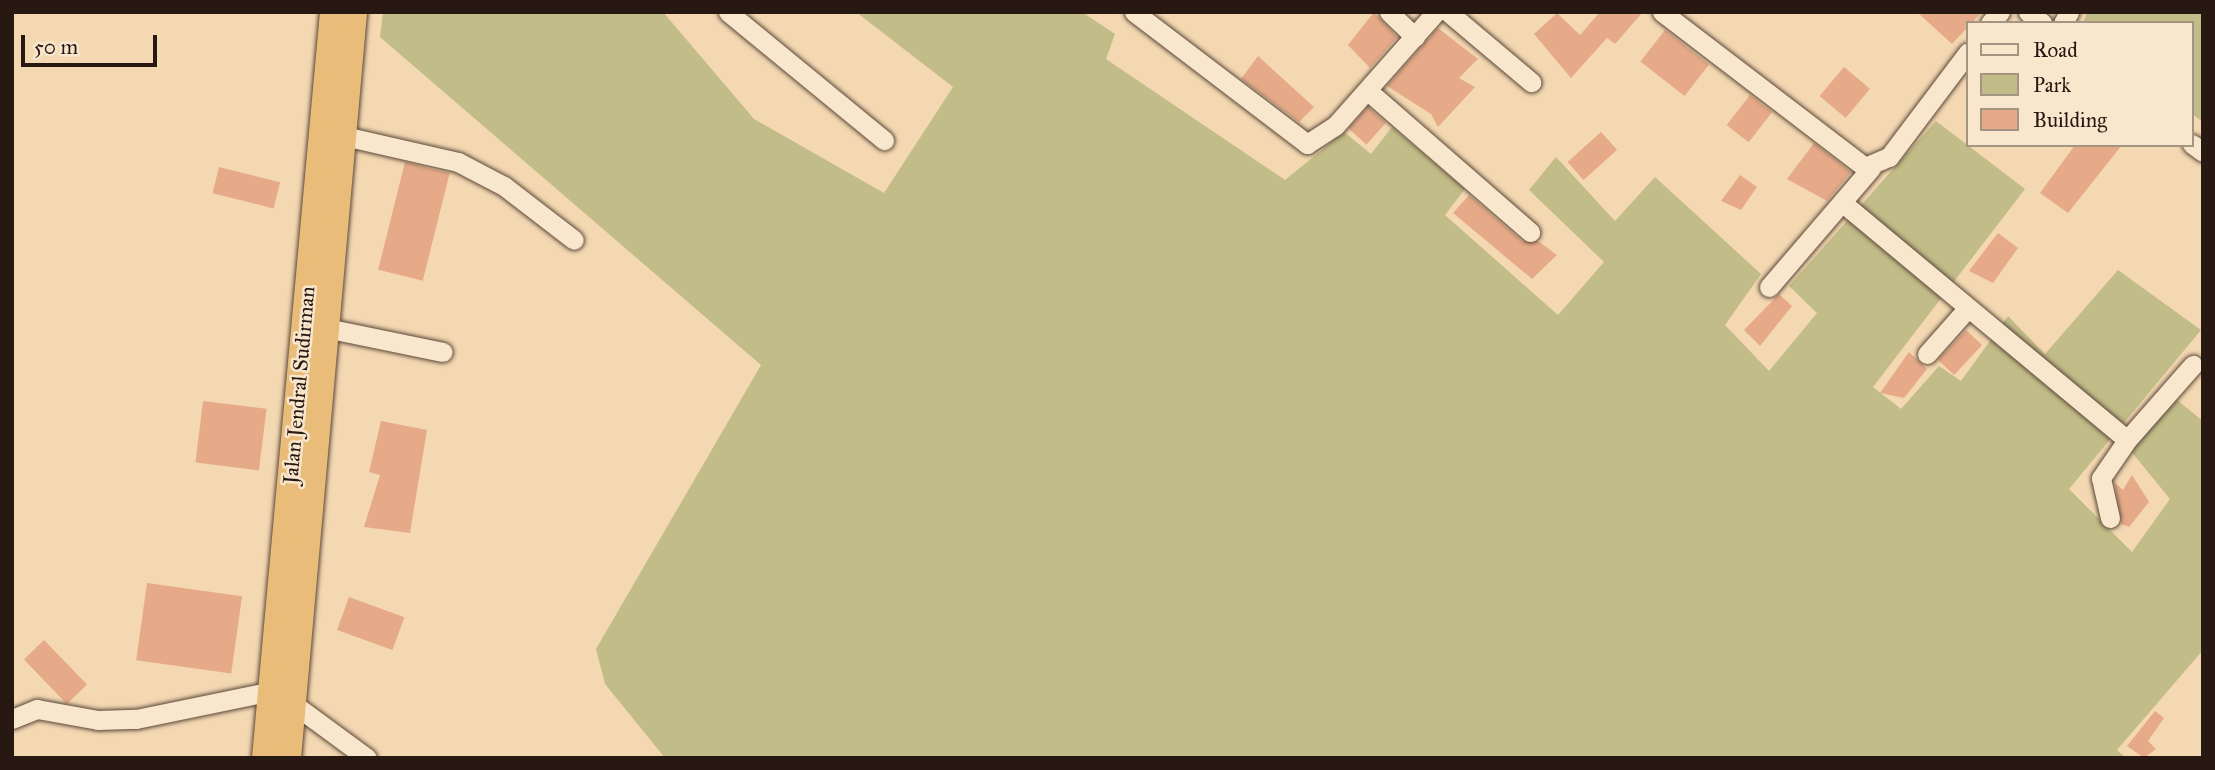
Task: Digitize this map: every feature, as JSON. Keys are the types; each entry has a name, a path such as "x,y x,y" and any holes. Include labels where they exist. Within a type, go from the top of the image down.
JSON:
{"highway":[{"name":"Jalan Jendral Sudirman","path":"287,758 282,697 334,12"},
{"name":"Jalan Jendral Sudirman","path":"266,758 282,697 326,328 353,12"}],"street":[{"path":"728,12 884,140"},
{"path":"1134,12 1307,144 1335,126 1436,12"},
{"path":"1389,12 1415,37"},
{"path":"1448,12 1531,82"},
{"path":"1662,12 1854,163 1871,168"},
{"path":"1769,287 1844,204 1871,168 1888,157 1966,55"},
{"path":"1368,91 1530,232"},
{"path":"344,136 458,162 504,186 574,240"},
{"path":"1844,204 1966,310 2127,440"},
{"path":"1927,354 1966,310"},
{"path":"326,328 443,352"},
{"path":"2110,518 2101,478 2127,440 2193,365"},
{"path":"12,719 37,709 98,720 136,719 282,697 367,758"}],"green space":[{"path":"383,12 663,12 754,119 884,193 953,87 856,12 1082,12 1115,34 1106,59 1285,180 1344,132 1371,154 1392,127 1465,189 1445,215 1558,315 1604,262 1529,190 1556,157 1615,221 1655,177 1761,274 1725,325 1769,371 1817,313 1789,286 1936,121 1966,144 1966,147 1970,147 2025,189 1873,387 1901,409 1939,366 1961,381 2008,316 2045,354 2118,270 2201,330 2069,489 2132,552 2170,499 2130,450 2177,400 2203,421 2203,650 2117,750 2126,758 665,758 605,684 596,649 761,365 380,37"},
{"path":"2087,12 2203,12 2203,122 2194,115 2194,21 2084,21"}],"building":[{"path":"1374,12 1397,37 1370,68 1348,45"},
{"path":"1600,12 1643,12 1615,44 1607,38 1571,78 1534,34 1557,13 1580,35"},
{"path":"1917,12 1982,12 1974,21 1966,21 1966,29 1952,44"},
{"path":"1438,28 1478,59 1459,78 1475,87 1438,127 1431,114 1387,86"},
{"path":"1665,30 1709,64 1685,96 1640,62"},
{"path":"1258,56 1314,107 1299,122 1241,79"},
{"path":"1844,67 1870,89 1846,118 1820,96"},
{"path":"1750,95 1772,112 1749,142 1727,125"},
{"path":"1368,107 1386,123 1366,145 1349,129"},
{"path":"1601,132 1617,150 1584,180 1568,162"},
{"path":"1814,143 1851,172 1827,201 1787,179"},
{"path":"2074,147 2120,147 2068,213 2040,193"},
{"path":"405,162 450,173 423,281 378,270"},
{"path":"219,167 280,182 274,208 212,193"},
{"path":"1740,175 1757,187 1741,210 1721,201"},
{"path":"1469,195 1522,241 1538,241 1557,255 1532,279 1453,213"},
{"path":"1998,233 2018,248 1993,283 1969,271"},
{"path":"1779,294 1792,306 1760,346 1744,330"},
{"path":"1966,330 1982,345 1954,375 1938,360"},
{"path":"1909,352 1927,369 1904,398 1880,393"},
{"path":"203,401 267,409 259,470 195,463"},
{"path":"381,421 427,430 410,533 364,527 380,475 369,472"},
{"path":"2132,475 2149,502 2129,527 2121,524 2115,483 2123,490"},
{"path":"147,583 242,596 231,674 136,660"},
{"path":"349,597 404,617 392,650 337,630"},
{"path":"44,640 87,685 67,704 24,659"},
{"path":"2155,711 2164,718 2148,741 2156,749 2144,758 2127,746"}]}
